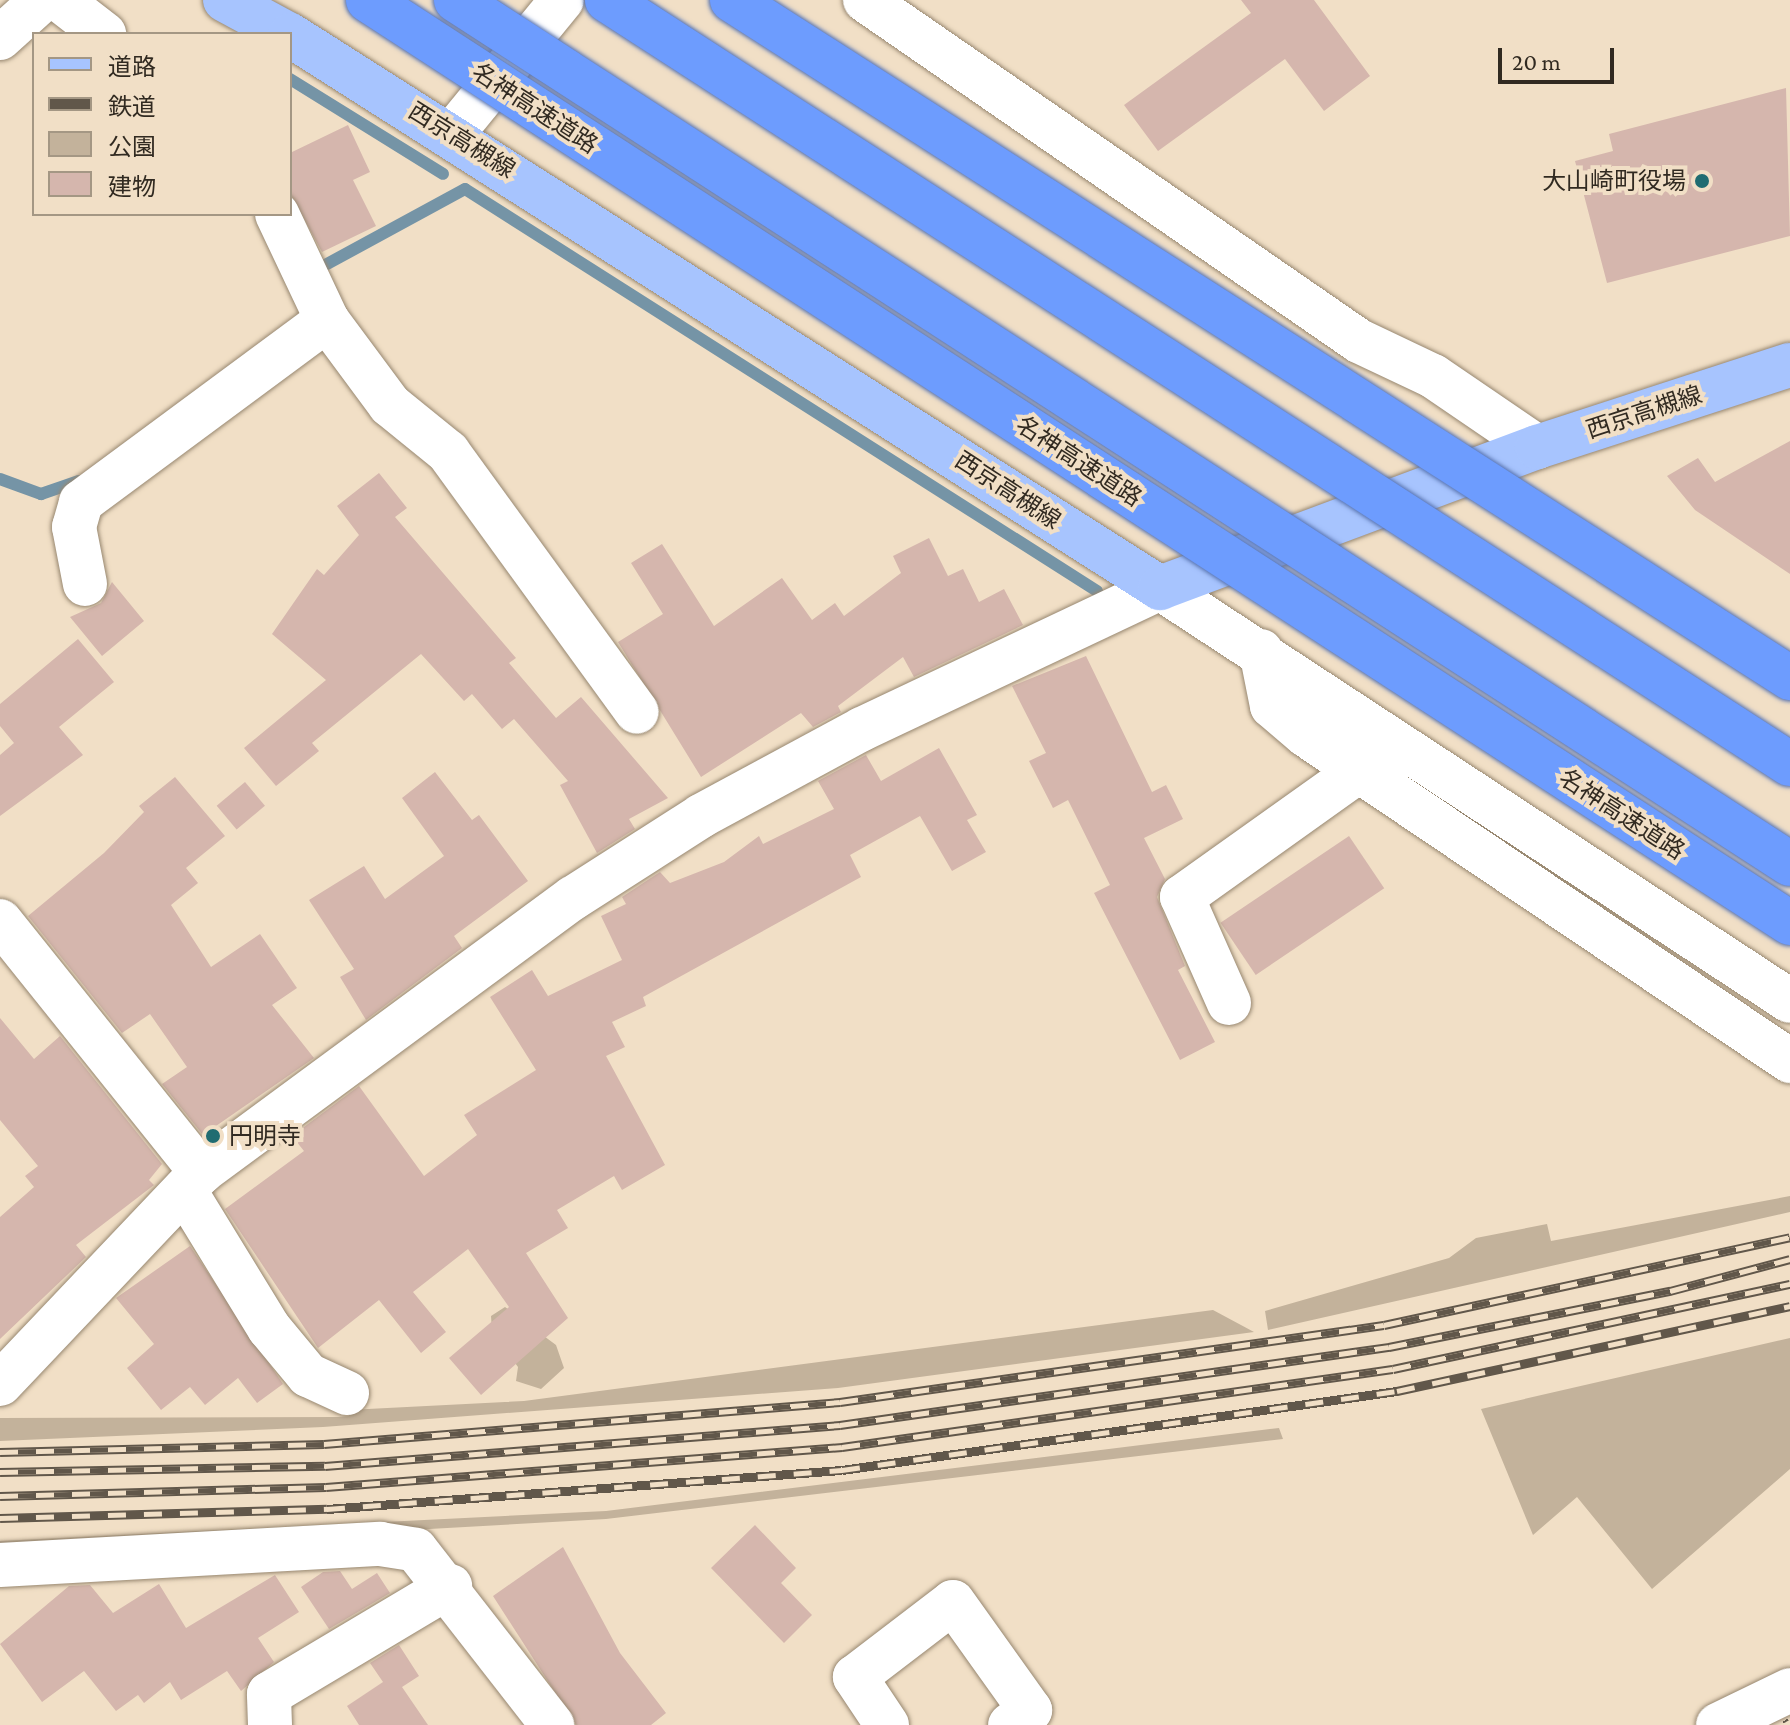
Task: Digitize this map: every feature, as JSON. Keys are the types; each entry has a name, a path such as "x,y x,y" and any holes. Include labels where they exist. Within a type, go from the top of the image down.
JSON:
{"highway":[{"name":"名神高速道路","path":"368,0 1790,923"},
{"name":"名神高速道路","path":"456,0 1790,864"},
{"path":"607,0 1790,764"},
{"path":"732,0 1790,678"}],"main road":[{"name":"西京高槻線","path":"225,0 278,32"},
{"name":"西京高槻線","path":"292,40 453,133 1160,588 1537,447 1790,365"}],"street":[{"path":"0,38 42,0"},
{"path":"60,0 101,32"},
{"path":"453,133 562,0"},
{"path":"865,0 1359,341 1433,376 1537,447"},
{"path":"278,216 327,320 390,405 448,452 637,712"},
{"path":"85,584 74,527 81,502 327,320"},
{"path":"0,1384 193,1181 573,898 701,816 862,729 1160,588 1336,699 1790,1001"},
{"path":"1261,651 1272,706 1360,770 1790,1061"},
{"path":"1229,1003 1182,897 1360,770"},
{"path":"0,921 193,1181 269,1328 308,1375 341,1400"},
{"path":"0,1565 380,1544 416,1550 450,1586 552,1725"},
{"path":"270,1725 269,1694 450,1586"},
{"path":"887,1725 855,1677 953,1602 1030,1710 1010,1725"},
{"path":"1718,1725 1790,1690"}],"green space":[{"path":"1790,1196 1790,1212 1268,1330 1265,1311 1449,1258 1476,1238 1547,1224 1551,1241"},
{"path":"505,1307 556,1345 564,1368 541,1389 516,1381 518,1367 492,1331 491,1316"},
{"path":"1213,1310 1254,1332 838,1388 323,1427 0,1441 0,1418 338,1417 349,1416 348,1410 524,1401"},
{"path":"1790,1338 1790,1469 1652,1589 1577,1497 1533,1535 1481,1409"},
{"path":"1279,1428 1283,1439 606,1519 0,1553 0,1541 606,1511"}],"building":[{"path":"1241,0 1314,0 1370,76 1324,111 1285,59 1158,151 1124,105 1251,13"},
{"path":"1786,88 1790,236 1607,283 1575,161 1613,151 1609,134"},
{"path":"348,125 370,172 353,180 376,226 322,252 292,197 292,152"},
{"path":"1790,441 1790,574 1695,510 1667,476 1698,458 1715,482"},
{"path":"379,473 407,508 395,517 516,658 509,663 556,718 581,697 668,798 629,819 635,829 597,853 560,785 568,781 514,719 502,729 472,694 464,701 421,654 312,743 319,751 276,786 244,748 326,680 272,634 317,569 324,575 359,535 337,506"},
{"path":"929,538 948,576 963,569 979,602 1004,589 1023,625 914,677 903,657 838,706 841,712 813,727 801,713 701,777 618,642 663,614 631,563 662,544 714,626 782,578 812,620 835,603 844,616 901,573 893,556"},
{"path":"112,582 144,621 102,656 70,617 101,603"},
{"path":"78,639 114,682 59,727 83,755 0,816 0,755 14,743 0,726 0,704"},
{"path":"1086,656 1152,792 1166,785 1183,819 1144,838 1165,879 1157,897 1185,966 1178,970 1215,1042 1180,1060 1094,893 1110,885 1068,800 1053,808 1029,761 1046,753 1012,686"},
{"path":"939,748 977,815 967,820 986,852 952,871 920,816 850,855 861,877 643,997 646,1006 612,1022 625,1047 606,1056 665,1165 622,1190 614,1176 557,1210 568,1228 526,1253 568,1318 481,1395 449,1358 509,1307 468,1249 413,1292 446,1332 421,1353 379,1300 318,1348 225,1209 304,1151 292,1136 359,1086 424,1176 477,1135 464,1115 536,1070 490,997 532,970 548,996 622,960 601,916 626,904 622,897 660,872 670,883 724,862 759,836 763,844 834,809 818,781 866,755 881,781"},
{"path":"435,772 472,820 479,815 528,881 454,936 462,948 366,1020 340,977 354,969 309,900 364,866 385,899 444,856 402,798"},
{"path":"175,777 225,836 186,868 198,883 171,905 211,967 260,934 297,988 272,1005 314,1058 203,1135 162,1084 187,1067 150,1014 122,1033 28,916 104,853 144,812 139,806"},
{"path":"245,782 265,806 237,830 217,806"},
{"path":"1349,836 1384,888 1256,975 1220,923"},
{"path":"0,1018 34,1059 60,1036 162,1164 149,1180 154,1185 76,1245 86,1257 0,1339 0,1217 34,1187 25,1176 38,1166 0,1120"},
{"path":"190,1246 283,1384 257,1403 238,1378 205,1405 190,1387 161,1410 127,1368 154,1344 116,1298"},
{"path":"755,1525 796,1568 781,1583 812,1615 784,1643 711,1568"},
{"path":"563,1547 620,1653 666,1713 651,1725 576,1725 493,1596"},
{"path":"340,1571 352,1589 377,1573 390,1593 329,1629 301,1587 323,1572"},
{"path":"275,1575 299,1612 258,1638 274,1662 241,1691 227,1671 181,1700 170,1682 144,1703 138,1695 116,1711 84,1671 42,1702 0,1644 69,1586 90,1585 113,1613 159,1584 186,1628"},
{"path":"399,1645 419,1676 402,1687 428,1725 359,1725 347,1706 383,1682 370,1663"}],"waterway":[{"path":"292,80 443,174"},
{"path":"327,264 465,189 1097,591"},
{"path":"0,479 41,494 79,481"}],"railway":[{"path":"0,1452 324,1444 840,1402 1384,1325 1790,1237"},
{"path":"0,1472 325,1466 840,1425 1389,1347 1670,1291 1790,1259"},
{"path":"0,1496 326,1487 842,1447 1393,1369 1790,1284"},
{"path":"0,1518 327,1509 842,1470 1397,1391 1790,1306"},
{"path":"1785,1725 1790,1722"}],"place":[{"name":"大山崎町役場","path":"1702,181"},
{"name":"円明寺","path":"213,1136"}]}
